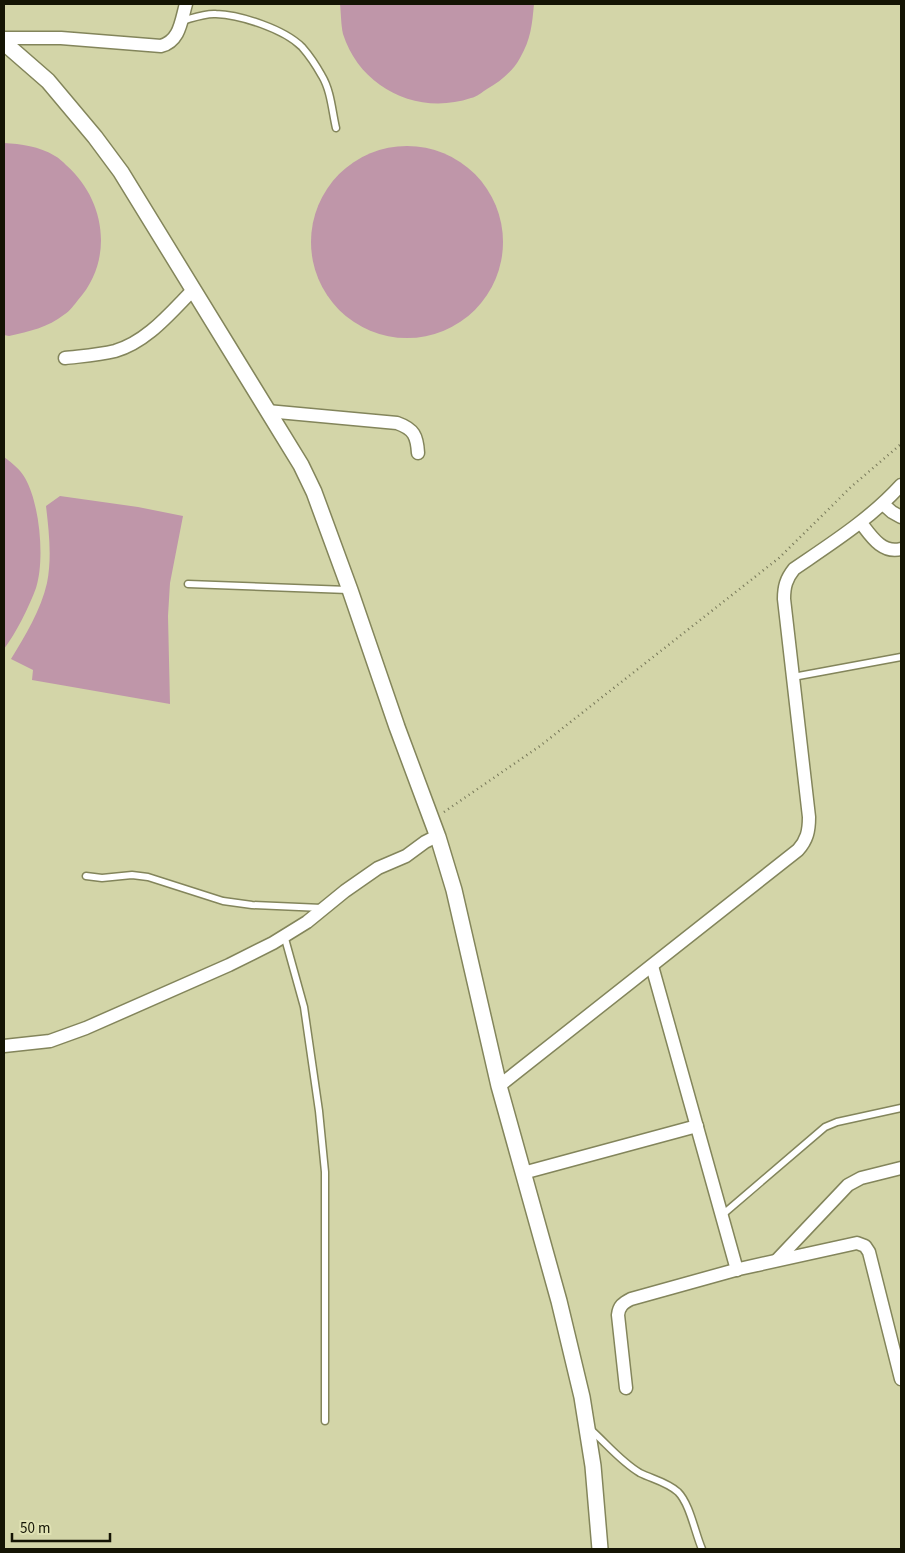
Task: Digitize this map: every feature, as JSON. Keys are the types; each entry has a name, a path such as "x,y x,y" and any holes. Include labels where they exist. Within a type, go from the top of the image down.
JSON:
{"street":[{"path":"4,38 61,38 161,46 168,44 176,38 186,4"},
{"path":"4,44 48,81 95,137 142,204 301,465 314,492 397,727 438,836 454,890 499,1086 559,1301 588,1426 600,1549"},
{"path":"66,358 116,351 139,340 162,321 193,290"},
{"path":"268,411 397,423 409,428 414,434 418,443 418,453"},
{"path":"499,1086 798,850 805,842 809,831 810,817 784,599 787,578 794,569 861,523 901,485"},
{"path":"883,504 901,517"},
{"path":"861,523 882,547 890,550 901,549"},
{"path":"4,1046 50,1041 86,1028 230,965 307,922 378,868 406,856 425,842 438,836"},
{"path":"652,966 737,1270"},
{"path":"523,1173 697,1126"},
{"path":"777,1260 848,1186 861,1178 901,1168"},
{"path":"626,1388 618,1315 619,1308 623,1302 737,1270 857,1243 865,1246 869,1252 901,1379"}],"lane":[{"path":"181,22 215,14 234,16 274,30 289,38 302,47 323,77 336,128"},
{"path":"188,584 350,590"},
{"path":"793,677 901,658"},
{"path":"86,876 102,878 132,875 148,877 223,901 252,905 324,908"},
{"path":"284,935 304,1007 319,1111 325,1172 325,1421"},
{"path":"722,1216 825,1127 838,1122 901,1108"},
{"path":"588,1426 629,1465 640,1473 667,1485 679,1493 687,1508 702,1549"}],"path":[{"path":"432,820 540,746 779,558 852,486 901,444"}],"shaded area":[{"path":"340,4 534,4 532,25 527,44 517,63 506,76 477,96 451,103 431,103 412,100 394,93 377,83 363,69 351,53 343,34"},
{"path":"4,143 23,145 49,153 62,161 79,179 90,195 97,213 101,249 97,267 89,284 67,313 45,326 9,336 4,335"},
{"path":"416,146 444,153 461,162 475,174 487,188 496,205 502,223 502,261 496,279 487,296 475,310 461,322 444,331 426,337 398,338 370,331 353,322 327,296 318,279 312,261 311,233 318,205 327,188 353,162 370,153 388,147"},
{"path":"4,457 21,472 30,489 40,532 40,563 36,588 30,603 4,649"},
{"path":"60,496 138,507 183,516 170,583 168,616 170,704 32,680 33,670 11,659 32,623 41,603 49,574 50,555 46,506"}]}
